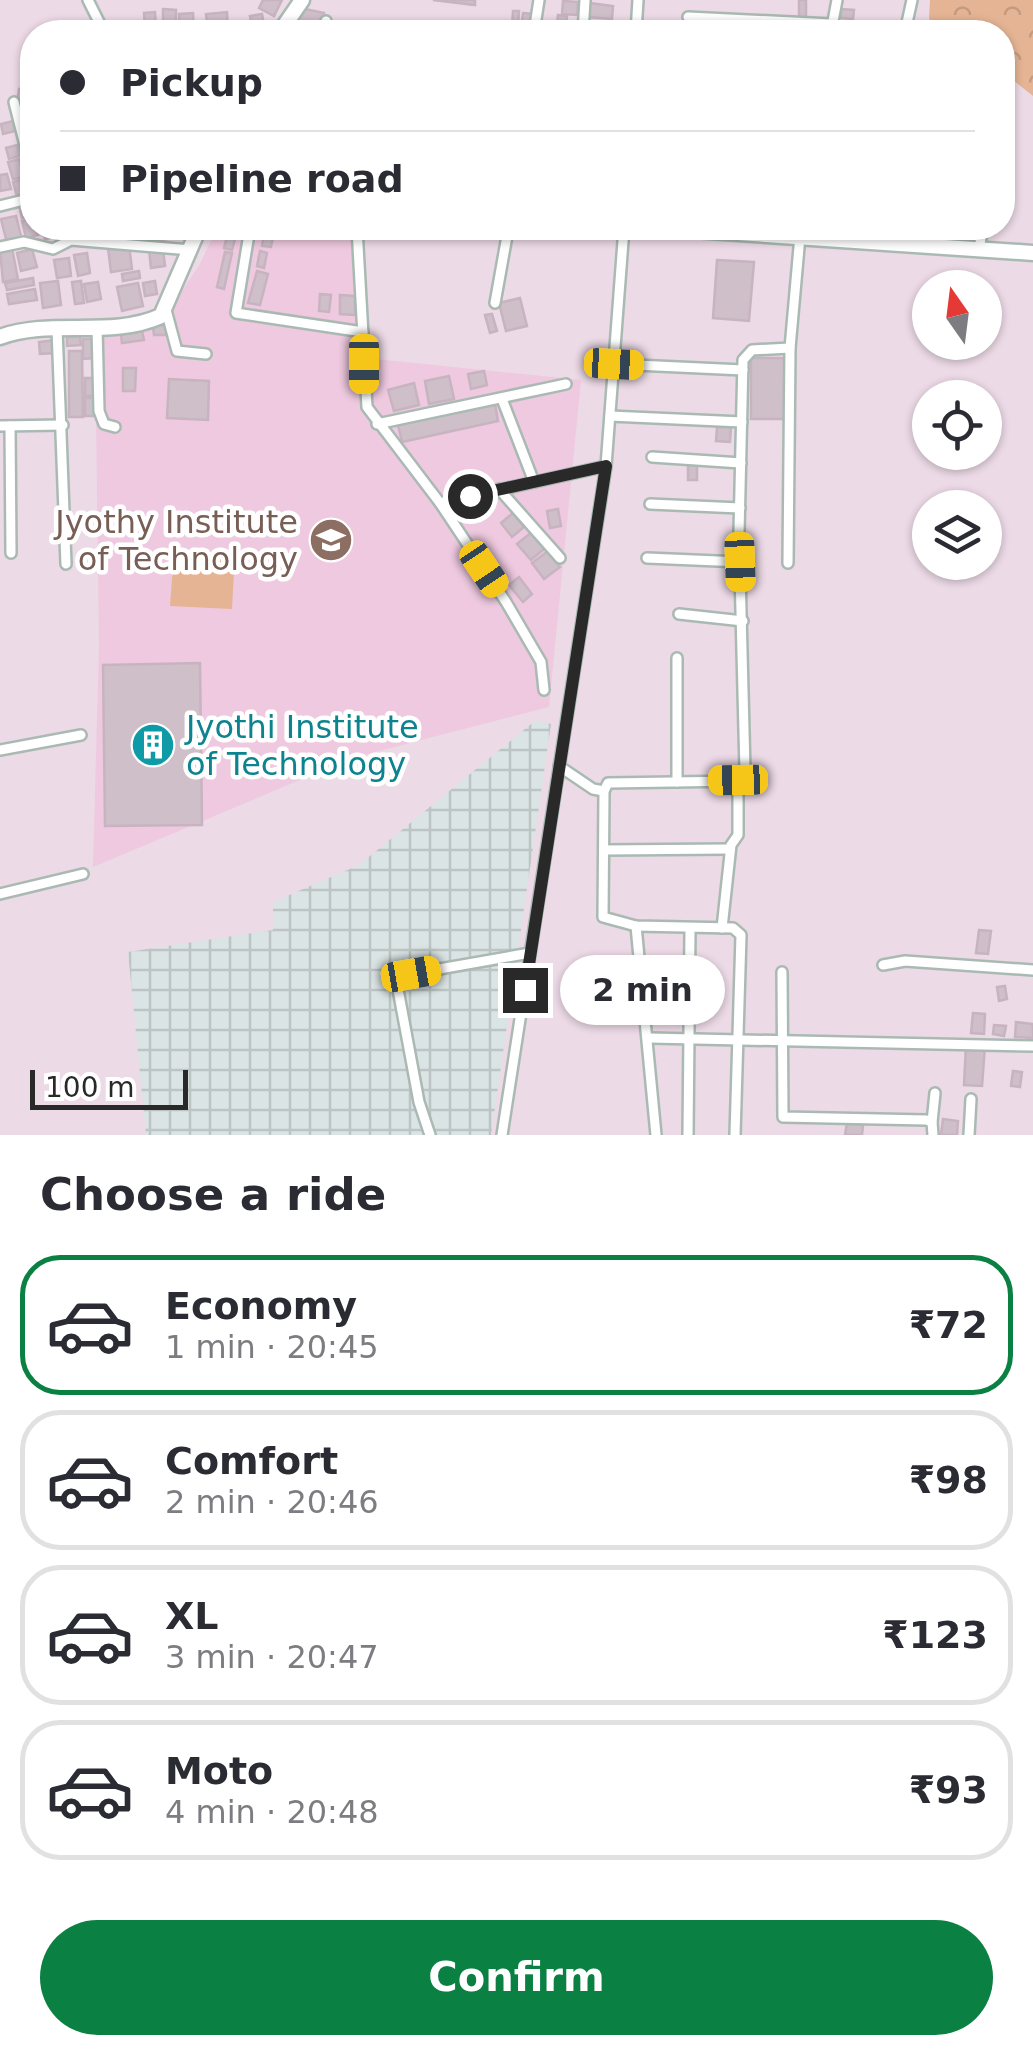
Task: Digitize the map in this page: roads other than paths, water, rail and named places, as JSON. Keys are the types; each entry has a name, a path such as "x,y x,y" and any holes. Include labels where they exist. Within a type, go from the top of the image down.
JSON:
{"street":[{"path":"688,16 736,20"},
{"path":"14,102 20,126"},
{"path":"0,247 24,242 53,249 71,240 191,250"},
{"path":"0,337 151,320 166,309 195,240"},
{"path":"248,240 236,313 363,332"},
{"path":"358,240 364,397 378,424 440,504 541,662 544,690"},
{"path":"495,303 506,240"},
{"path":"502,1135 606,466 623,240"},
{"path":"788,563 794,240"},
{"path":"946,240 979,248 1033,253"},
{"path":"979,248 981,240"},
{"path":"166,309 177,351 206,354"},
{"path":"97,328 99,411 104,424 115,426"},
{"path":"57,329 66,564"},
{"path":"722,928 730,849 738,835 738,780 744,772 740,508 744,354 790,348"},
{"path":"614,364 743,370"},
{"path":"378,424 566,384"},
{"path":"502,399 534,482"},
{"path":"610,416 742,422"},
{"path":"11,553 5,426 63,425"},
{"path":"652,457 741,463"},
{"path":"440,504 606,466"},
{"path":"499,489 560,558"},
{"path":"650,504 740,508"},
{"path":"648,558 740,562"},
{"path":"679,614 743,621"},
{"path":"677,658 677,782"},
{"path":"0,750 81,735"},
{"path":"559,766 594,789 604,790"},
{"path":"735,1135 742,935 733,928 636,926 603,918 604,790 608,783 738,780"},
{"path":"604,850 730,849"},
{"path":"0,894 83,874"},
{"path":"636,926 650,1038 656,1135"},
{"path":"688,1135 692,1038 690,929"},
{"path":"430,1135 418,1102 397,984 411,974 530,954"},
{"path":"883,965 904,960 1033,970"},
{"path":"782,972 782,1110 790,1119 791,1135"},
{"path":"650,1038 1033,1046"},
{"path":"933,1135 935,1093"},
{"path":"969,1135 971,1099"},
{"path":"790,1119 932,1122"}],"place":[{"name":"Jyothy Institute of Technology","path":"331,540"},
{"name":"Jyothi Institute of Technology","path":"153,745"}]}
